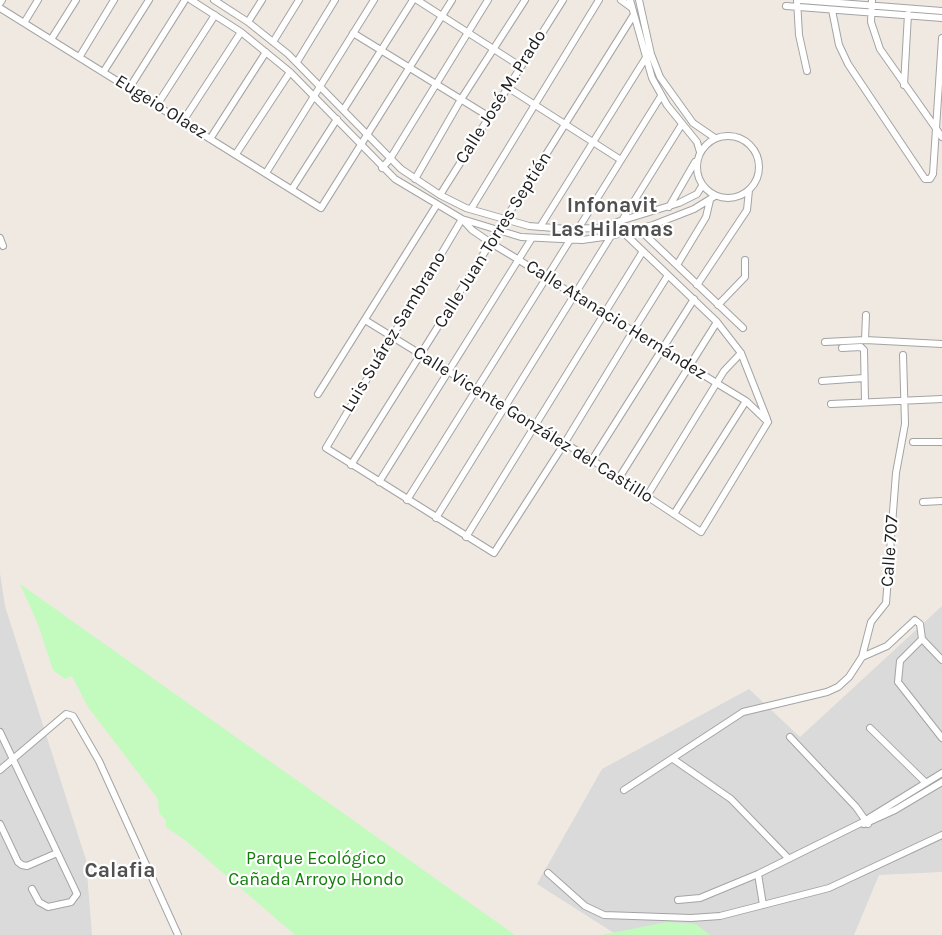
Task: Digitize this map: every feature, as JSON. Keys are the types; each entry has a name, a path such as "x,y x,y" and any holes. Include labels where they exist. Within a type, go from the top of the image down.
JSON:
{"street":[{"path":"24,22 38,0"},
{"path":"52,39 76,0"},
{"path":"80,56 114,0"},
{"path":"104,71 149,0"},
{"path":"130,87 185,0"},
{"path":"191,0 241,32 290,72 337,119 361,147 403,186 462,219 498,232 532,238 570,240 610,236 639,229 694,209 713,198 733,198 749,190"},
{"path":"214,0 224,3 297,62 390,159 440,195 471,209 506,221 540,227 578,229 621,222 669,207 697,194 702,186"},
{"path":"248,22 262,0"},
{"path":"273,42 299,0"},
{"path":"297,62 335,0"},
{"path":"266,173 374,0"},
{"path":"344,109 415,0 520,66"},
{"path":"361,147 407,67 452,0"},
{"path":"382,168 390,159 488,0"},
{"path":"416,179 460,101 525,0"},
{"name":"Calle José M. Prado","path":"440,195 563,0"},
{"path":"471,209 599,0"},
{"path":"621,0 632,8"},
{"path":"630,0 645,59 661,96 697,142 700,152"},
{"path":"639,0 648,43 660,77 693,123 715,138"},
{"path":"786,6 798,2 834,1 942,11"},
{"path":"798,2 832,10 871,6 942,18"},
{"path":"798,2 799,34 807,71"},
{"path":"871,6 876,40 904,85 942,137"},
{"name":"Eugeio Olaez","path":"0,8 321,207 361,147"},
{"path":"832,10 839,45 848,64 922,177 930,179 940,92 942,38"},
{"path":"904,85 908,14"},
{"path":"157,105 215,15"},
{"name":"Calle Juan Torres Septién","path":"351,465 633,16"},
{"path":"183,122 241,32"},
{"path":"353,33 434,86 488,116"},
{"path":"210,139 266,52"},
{"path":"540,227 645,59"},
{"path":"236,154 290,72"},
{"path":"507,87 621,160"},
{"path":"578,229 661,96"},
{"path":"292,189 337,119"},
{"path":"621,222 682,124"},
{"path":"669,207 700,152 715,138 723,135 741,138 754,149 758,157 758,175 749,190 747,210 698,285"},
{"path":"697,159 696,169 702,186 713,198"},
{"path":"677,265 706,218 713,198"},
{"path":"318,394 436,206"},
{"name":"Calle Atanacio Hernández","path":"462,219 472,230 491,243 746,401 768,422"},
{"name":"Luis Suárez Sambrano","path":"351,465 327,449 326,445 462,219"},
{"path":"639,229 743,328"},
{"path":"624,233 717,322 741,353 768,422"},
{"path":"436,518 610,236"},
{"path":"0,238 3,246"},
{"path":"379,482 532,238"},
{"path":"407,500 570,240"},
{"path":"466,537 643,251"},
{"path":"718,305 745,278 745,260"},
{"path":"351,465 493,554 668,275"},
{"path":"592,460 694,299"},
{"path":"865,340 866,315"},
{"name":"Calle Vicente González del Castillo","path":"365,320 592,460 700,532 768,422"},
{"path":"619,478 717,322"},
{"path":"825,342 865,340 942,344"},
{"path":"842,348 862,348 865,401"},
{"path":"647,496 724,371 741,353"},
{"name":"Calle 707","path":"862,657 871,622 886,603 896,473 903,439 905,400 903,355"},
{"path":"822,381 864,378"},
{"path":"831,404 942,399"},
{"path":"674,514 746,401"},
{"path":"913,442 942,442"},
{"path":"923,502 942,501"},
{"path":"624,790 743,712 832,690 849,677 862,657 887,646 915,620 920,624 922,639 942,660"},
{"path":"922,639 900,661 899,685 942,738"},
{"path":"0,770 66,714 73,716 99,761 178,935"},
{"path":"870,728 926,783"},
{"path":"0,732 77,894 71,902 48,907 39,902 32,889"},
{"path":"790,737 864,822"},
{"path":"673,759 731,799 788,858"},
{"path":"864,822 926,783 941,778"},
{"path":"678,900 700,898 758,874 864,822 941,778"},
{"path":"0,824 18,862 22,865 27,866 57,853"},
{"path":"548,873 585,906 604,915 691,918 720,916 829,888 942,835"},
{"path":"758,874 763,905"}],"shaded area":[{"path":"0,573 5,606 86,860 92,935 0,935"},
{"path":"942,606 942,872 879,875 854,935 617,935 537,884 602,769 749,689 800,737"}],"green space":[{"name":"Parque Ecológico Cañada Arroyo Hondo","path":"20,584 515,935 295,935 185,840 166,827 166,820 159,813 158,799 88,707 72,676 65,679 53,670 38,624"},
{"path":"667,922 696,924 710,935 601,935"}],"district":[{"name":"Infonavit Las Hilamas","path":"612,218"},
{"name":"Calafia","path":"120,871"}]}
